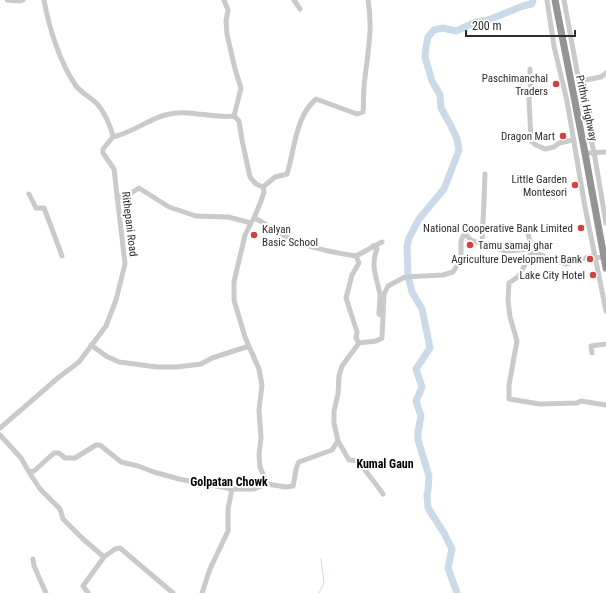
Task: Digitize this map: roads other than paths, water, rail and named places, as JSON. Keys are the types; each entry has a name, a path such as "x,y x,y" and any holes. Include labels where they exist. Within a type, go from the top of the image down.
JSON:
{"highway":[{"name":"Prithvi Highway","path":"555,0 606,268"}],"street":[{"path":"7,0 19,2 23,0"},
{"path":"44,0 52,32 66,66 83,94 95,101 99,106 111,128 113,137 135,129 165,115 196,113 225,117 234,116"},
{"path":"224,0 228,10 226,21 227,34 241,88 234,116"},
{"path":"294,0 300,9"},
{"path":"262,187 276,178 287,174 297,132 302,118 310,104 316,99 357,114 363,112 364,79 370,34 370,11 368,0"},
{"path":"547,0 554,46 567,101 573,140 606,311"},
{"path":"564,0 586,120 594,152 606,223"},
{"path":"530,69 531,90 529,99 531,141 545,149 554,147 559,143 573,140"},
{"path":"568,72 578,70"},
{"path":"580,81 601,77 606,73"},
{"path":"234,116 239,121 250,177 256,184 262,187 264,192 245,236 234,282 234,300 249,346 259,369 262,385 259,410 261,438 259,454 260,467 266,484"},
{"name":"Rithepani Road","path":"0,428 59,377 79,362 106,326 116,300 125,264 114,169 103,152 103,149 113,137"},
{"path":"585,153 606,152"},
{"path":"482,244 485,174"},
{"path":"117,198 128,195 139,188 169,207 196,216 228,217 253,220 309,246 330,252 356,256 382,242"},
{"path":"29,194 36,208 44,208 48,223 52,227 62,256"},
{"path":"528,233 532,251 518,276 509,282 508,300 510,317 517,341 509,385 509,399 540,404 576,403 581,401 606,405"},
{"path":"383,494 359,461 349,460 338,441 334,423 334,411 338,394 339,376 342,366 359,343 376,341 382,338 384,294 388,286 405,277 443,275 452,272 461,259 461,241 465,234 471,240 482,244 507,251 528,249 550,260 566,264 579,259 595,257 604,258"},
{"path":"373,246 377,249 373,266 380,296 379,314 383,316"},
{"path":"356,256 359,263 352,275 346,298 357,332 356,338 359,343"},
{"path":"592,353 591,346 606,344"},
{"path":"91,345 106,356 119,362 157,367 177,367 201,364 212,358 249,346"},
{"path":"0,435 21,458 40,489 60,509 63,519 104,557"},
{"path":"29,472 34,471 54,453 59,453 65,458 75,458 96,445 100,446 121,462 179,479 232,489 254,489 266,484 286,487 293,486 296,477 297,464 299,462 332,450 338,441"},
{"path":"202,593 210,569 228,532 228,509 232,489"},
{"path":"88,593 82,586 104,557 115,549 120,548 173,593"},
{"path":"33,559 34,566 46,593"}],"waterway":[{"path":"457,593 448,568 452,549 428,508 427,495 429,476 418,440 421,416 416,401 422,387 416,369 430,348 422,309 412,292 408,276 407,246 409,238 419,219 444,189 459,150 457,139 441,108 440,95 432,81 425,57 426,47 428,37 434,30 443,28 456,31 476,22 488,20 532,4 533,0"},
{"path":"319,593 324,583 321,559"}],"place":[{"name":"Paschimanchal Traders","path":"556,84"},
{"name":"Dragon Mart","path":"563,136"},
{"name":"Little Garden Montesori","path":"575,185"},
{"name":"National Cooperative Bank Limited","path":"581,228"},
{"name":"Kalyan Basic School","path":"254,235"},
{"name":"Tamu samaj ghar","path":"470,245"},
{"name":"Agriculture Development Bank","path":"590,259"},
{"name":"Lake City Hotel","path":"593,275"}],"district":[{"name":"Kumal Gaun","path":"385,464"},
{"name":"Golpatan Chowk","path":"229,482"}]}
